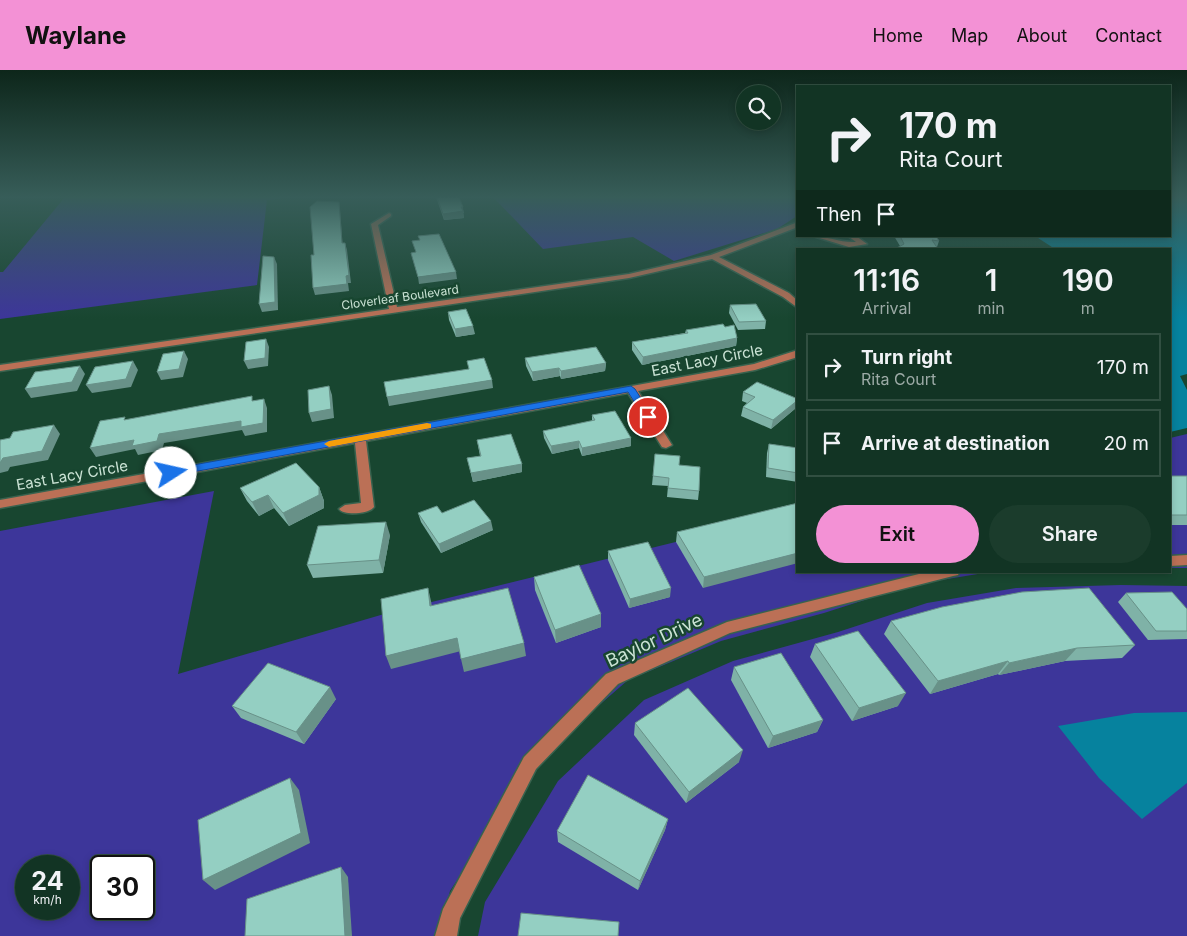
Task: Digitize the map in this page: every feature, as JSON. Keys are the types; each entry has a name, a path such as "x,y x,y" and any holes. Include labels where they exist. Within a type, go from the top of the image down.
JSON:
{"street":[{"path":"377,237 394,311"},
{"name":"Cloverleaf Boulevard","path":"0,368 629,276 713,257 764,237"},
{"path":"821,237 849,246 863,244 854,237"},
{"path":"713,257 786,295 796,304"},
{"name":"East Lacy Circle","path":"0,504 755,367 796,354"},
{"path":"631,389 666,445"},
{"path":"345,509 368,507 360,438"},
{"path":"1171,560 1187,560"},
{"name":"Baylor Drive","path":"446,936 450,916 530,763 612,680 727,628 945,573"}],"shaded area":[{"path":"32,237 263,237 257,285 0,319 0,272 3,272"},
{"path":"532,237 630,237 543,249"},
{"path":"634,237 750,237 674,261"},
{"path":"1187,434 1187,568 1171,568 1171,438"},
{"path":"214,491 178,674 391,612 796,512 796,573 984,573 911,585 824,613 721,641 628,680 533,763 450,891 439,936 0,936 0,531"},
{"path":"1121,585 1187,586 1187,936 478,936 485,902 558,781 644,700 733,661 838,632 927,603 1016,588"}],"water":[{"path":"1037,237 1187,237 1187,374 1180,376 1187,390 1187,428 1171,432 1171,248 1053,248"},
{"path":"1187,712 1187,783 1142,819 1099,778 1058,726 1134,713"}],"building":[{"path":"313,237 342,237 342,243 345,243 349,275 346,276 347,284 313,288 311,255 314,255"},
{"path":"419,237 441,237 456,272 418,277 411,253 416,252 412,241 420,240"},
{"path":"901,237 937,237 939,241 932,240 937,248 897,248 904,244"},
{"path":"263,256 274,257 275,302 259,304"},
{"path":"756,304 766,321 739,322 730,305"},
{"path":"466,309 473,326 455,329 448,312"},
{"path":"723,324 725,327 734,325 737,338 643,357 632,342 688,333 686,330"},
{"path":"266,339 265,358 244,361 246,342"},
{"path":"596,347 606,363 561,371 559,368 532,372 525,358"},
{"path":"184,351 179,369 157,372 163,354"},
{"path":"484,358 492,380 387,397 384,382 469,369 467,361"},
{"path":"133,361 126,379 86,385 95,367"},
{"path":"80,366 72,382 25,389 35,372"},
{"path":"757,382 796,398 796,402 773,420 743,407 755,397 743,392"},
{"path":"329,386 331,409 309,413 308,390"},
{"path":"252,396 252,401 264,399 263,423 241,427 241,421 159,434 157,441 132,446 134,440 90,448 100,421 125,417 124,420"},
{"path":"615,411 631,438 582,448 579,441 551,446 543,431 595,420 592,415"},
{"path":"54,425 42,451 3,458 0,463 0,440 10,438 13,432"},
{"path":"511,434 522,464 471,473 467,458 481,456 477,440"},
{"path":"769,444 796,448 796,473 768,468"},
{"path":"655,454 680,456 679,465 700,467 699,491 668,488 669,478 653,476"},
{"path":"296,463 319,487 319,495 283,513 268,495 252,502 240,488"},
{"path":"1171,476 1187,476 1187,515 1171,515"},
{"path":"474,500 491,521 439,544 418,513 437,506 442,513"},
{"path":"796,503 796,554 704,577 677,532"},
{"path":"386,522 379,560 307,565 318,526"},
{"path":"648,542 671,588 630,599 608,551"},
{"path":"579,565 601,614 555,630 534,577"},
{"path":"428,588 430,606 508,588 524,643 461,659 457,638 386,656 381,599"},
{"path":"1089,588 1135,645 1077,648 1009,663 1008,661 938,681 891,621 942,607 1022,592"},
{"path":"1172,592 1187,609 1187,631 1156,631 1126,593"},
{"path":"858,631 906,693 859,708 815,644"},
{"path":"781,653 823,720 773,736 734,667"},
{"path":"268,663 330,687 296,732 232,706"},
{"path":"688,688 743,750 689,792 635,723"},
{"path":"588,775 668,819 640,881 557,831"},
{"path":"290,778 301,833 203,880 198,820"},
{"path":"341,867 345,936 245,936 247,899"},
{"path":"521,913 619,922 618,936 518,936"}],"slow traffic":[{"path":"329,444 427,426"}],"route":[{"path":"171,473 631,389 648,417"}]}
